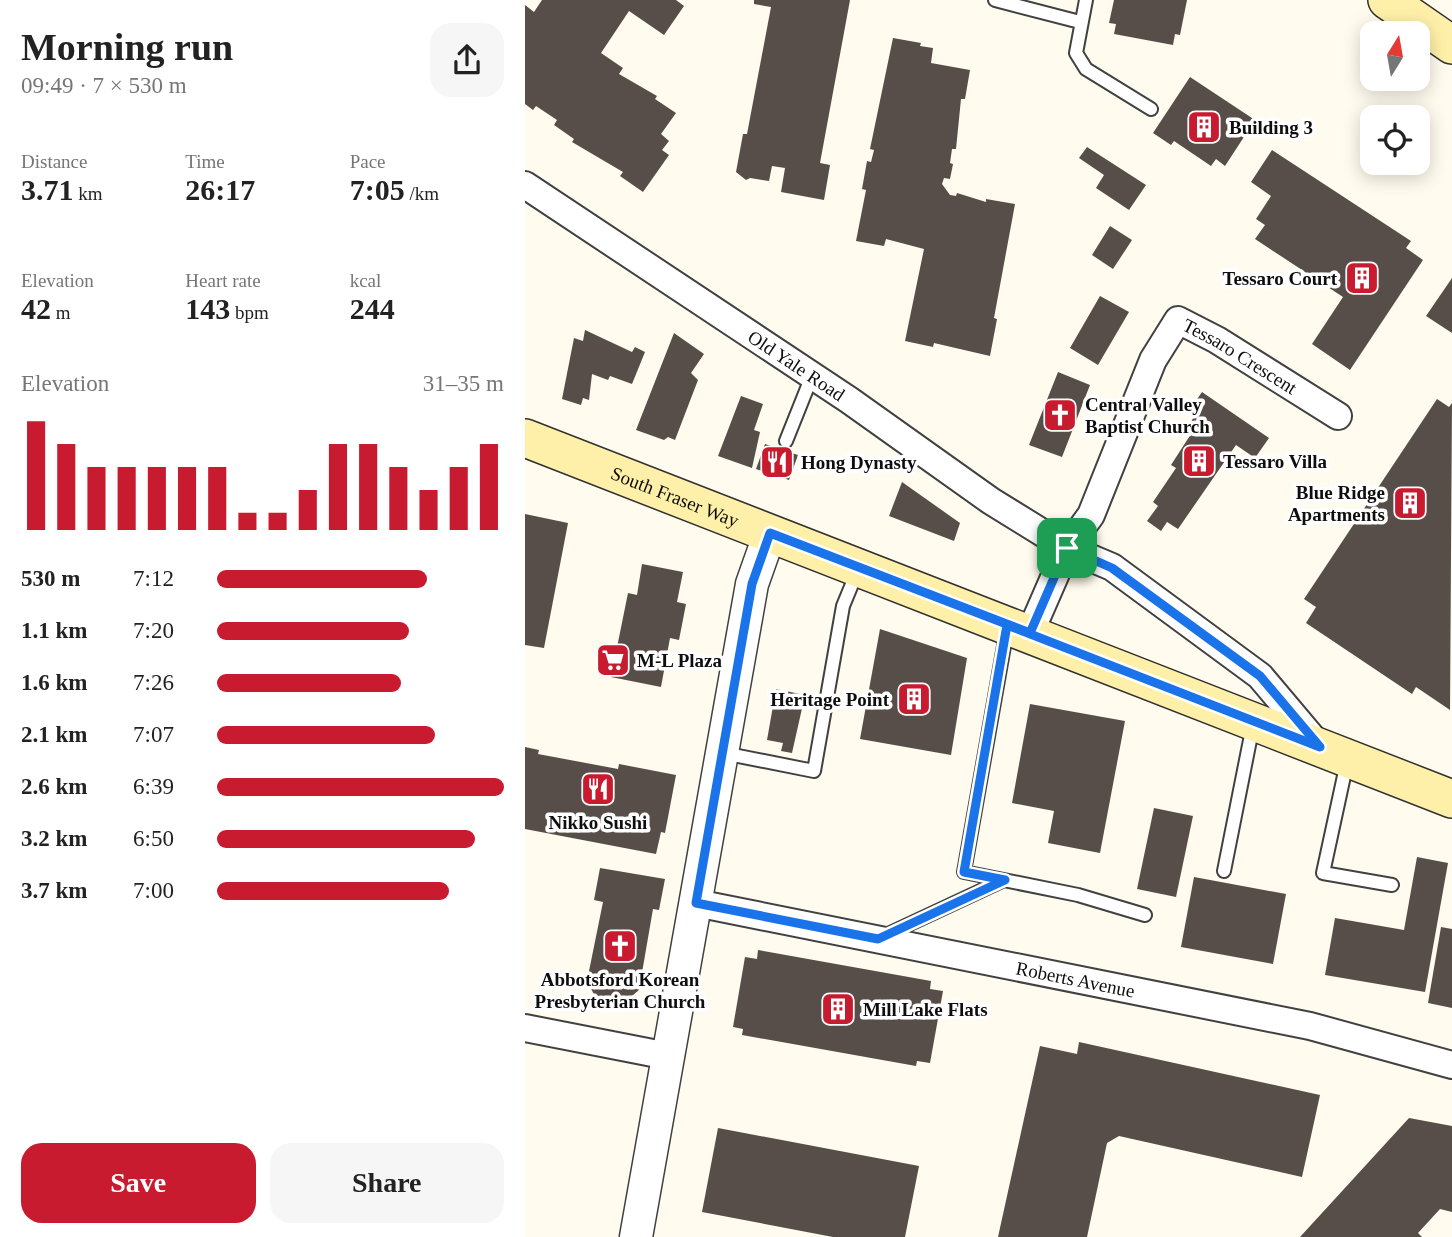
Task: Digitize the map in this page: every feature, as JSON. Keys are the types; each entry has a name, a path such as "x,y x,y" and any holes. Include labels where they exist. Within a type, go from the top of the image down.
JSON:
{"main road":[{"path":"1387,0 1452,45"},
{"name":"South Fraser Way","path":"525,438 1334,752 1450,793"}],"street":[{"name":"Old Yale Road","path":"525,186 812,376 991,502 1067,548 1112,568 1260,676 1334,752"},
{"name":"Tessaro Crescent","path":"1067,548 1091,515 1153,360 1178,320 1217,340 1338,416"},
{"path":"636,1237 753,579 770,533"},
{"path":"1018,629 1067,548"},
{"name":"Roberts Avenue","path":"696,903 1310,1026 1452,1065"},
{"path":"525,1028 669,1056"}],"lane":[{"path":"995,0 1080,22"},
{"path":"1087,0 1080,22 1076,53 1086,69 1151,109"},
{"path":"786,441 812,376"},
{"path":"723,753 814,771 843,606 859,568"},
{"path":"1018,629 964,872 1078,895 1145,915"},
{"path":"1223,871 1254,721"},
{"path":"1334,752 1323,873 1392,885"},
{"path":"878,939 1005,880"}],"building":[{"path":"542,0 676,0 684,6 664,35 629,11 601,53 623,68 619,74 657,96 655,99 676,113 661,134 669,141 662,150 669,155 643,192 620,176 623,172 572,142 574,139 554,125 557,120 536,106 533,110 525,104 525,5 534,12"},
{"path":"754,0 850,0 820,163 830,165 824,200 781,192 785,168 772,166 769,181 750,178 746,180 736,172 743,134 747,134 771,7 754,4"},
{"path":"1114,0 1187,0 1180,35 1175,34 1173,45 1114,34 1116,24 1109,23"},
{"path":"893,38 933,48 931,63 970,70 965,99 961,99 956,149 952,149 950,163 953,164 950,179 944,178 942,184 950,195 956,196 957,193 986,202 986,199 1015,204 994,318 997,319 990,356 934,343 933,347 905,341 924,249 886,239 884,246 856,241 866,190 862,189 867,161 871,162 874,150 870,149"},
{"name":"Building 3","path":"1190,77 1255,120 1225,166 1216,159 1211,166 1174,141 1171,145 1153,133"},
{"path":"1087,147 1146,185 1129,210 1096,188 1104,175 1079,158"},
{"name":"Tessaro Court","path":"1272,150 1411,241 1406,248 1423,260 1350,370 1312,344 1343,297 1255,239 1265,225 1256,219 1271,196 1251,182"},
{"path":"1110,226 1132,240 1113,269 1092,255"},
{"path":"1452,278 1452,333 1426,316"},
{"path":"1100,296 1129,312 1098,365 1070,348"},
{"path":"585,330 632,352 635,347 645,352 632,384 610,376 608,380 592,374 589,400 583,398 581,405 562,399 574,338 583,341"},
{"path":"674,333 704,354 691,373 698,380 675,440 668,437 664,440 636,430"},
{"name":"Central Valley Baptist Church","path":"1058,372 1090,385 1062,457 1029,445"},
{"name":"Tessaro Villa","path":"1202,392 1269,438 1255,458 1236,445 1178,529 1167,522 1161,531 1147,521 1158,506 1153,502 1176,468 1171,465 1191,434 1185,430 1199,410 1193,405"},
{"path":"741,396 763,404 754,430 760,432 752,468 718,456"},
{"name":"Blue Ridge Apartments","path":"1437,399 1449,407 1452,403 1450,710 1416,687 1412,694 1306,623 1316,607 1304,599"},
{"name":"Hong Dynasty","path":"765,444 798,455 789,480 756,469"},
{"path":"902,482 960,523 954,541 889,516"},
{"path":"525,514 568,523 544,648 525,645"},
{"path":"642,564 683,572 677,602 686,604 679,640 670,638 661,687 611,677 628,593 637,595"},
{"name":"Heritage Point","path":"880,629 967,658 951,755 860,739"},
{"path":"776,689 805,695 792,753 781,751 783,743 767,740"},
{"path":"1030,704 1125,721 1100,853 1048,843 1054,811 1012,803"},
{"path":"525,747 539,750 538,754 618,769 619,764 676,775 665,833 661,832 656,854 525,829"},
{"path":"1154,808 1193,816 1176,897 1137,889"},
{"path":"1417,857 1448,863 1425,992 1325,975 1335,918 1404,930"},
{"name":"Abbotsford Korean Presbyterian Church","path":"600,868 665,879 659,910 653,909 639,990 620,1006 598,1002 587,981 603,902 594,900"},
{"path":"1194,877 1286,894 1273,964 1181,947"},
{"path":"1441,927 1452,929 1452,1008 1428,1003"},
{"name":"Mill Lake Flats","path":"758,950 931,981 930,989 943,991 930,1063 917,1061 916,1066 742,1035 743,1029 733,1027 745,957 757,959"},
{"path":"1079,1042 1320,1095 1302,1177 1119,1136 1107,1143 1087,1237 998,1237 1040,1046 1077,1054"},
{"path":"1409,1118 1452,1126 1452,1212 1440,1209 1418,1233 1422,1237 1300,1237"},
{"path":"718,1128 919,1166 905,1237 833,1237 702,1212"}],"place":[{"name":"Building 3","path":"1204,127"},
{"name":"Tessaro Court","path":"1362,278"},
{"name":"Central Valley Baptist Church","path":"1060,415"},
{"name":"Tessaro Villa","path":"1199,461"},
{"name":"Hong Dynasty","path":"777,462"},
{"name":"Blue Ridge Apartments","path":"1410,503"},
{"name":"M-L Plaza","path":"613,660"},
{"name":"Heritage Point","path":"914,699"},
{"name":"Nikko Sushi","path":"598,789"},
{"name":"Abbotsford Korean Presbyterian Church","path":"620,946"},
{"name":"Mill Lake Flats","path":"838,1009"}],"route":[{"path":"770,533 1030,633 1067,548 1112,568 1260,676 1320,747 1007,625 964,872 1005,880 878,939 696,903 752,584 770,533"}]}
